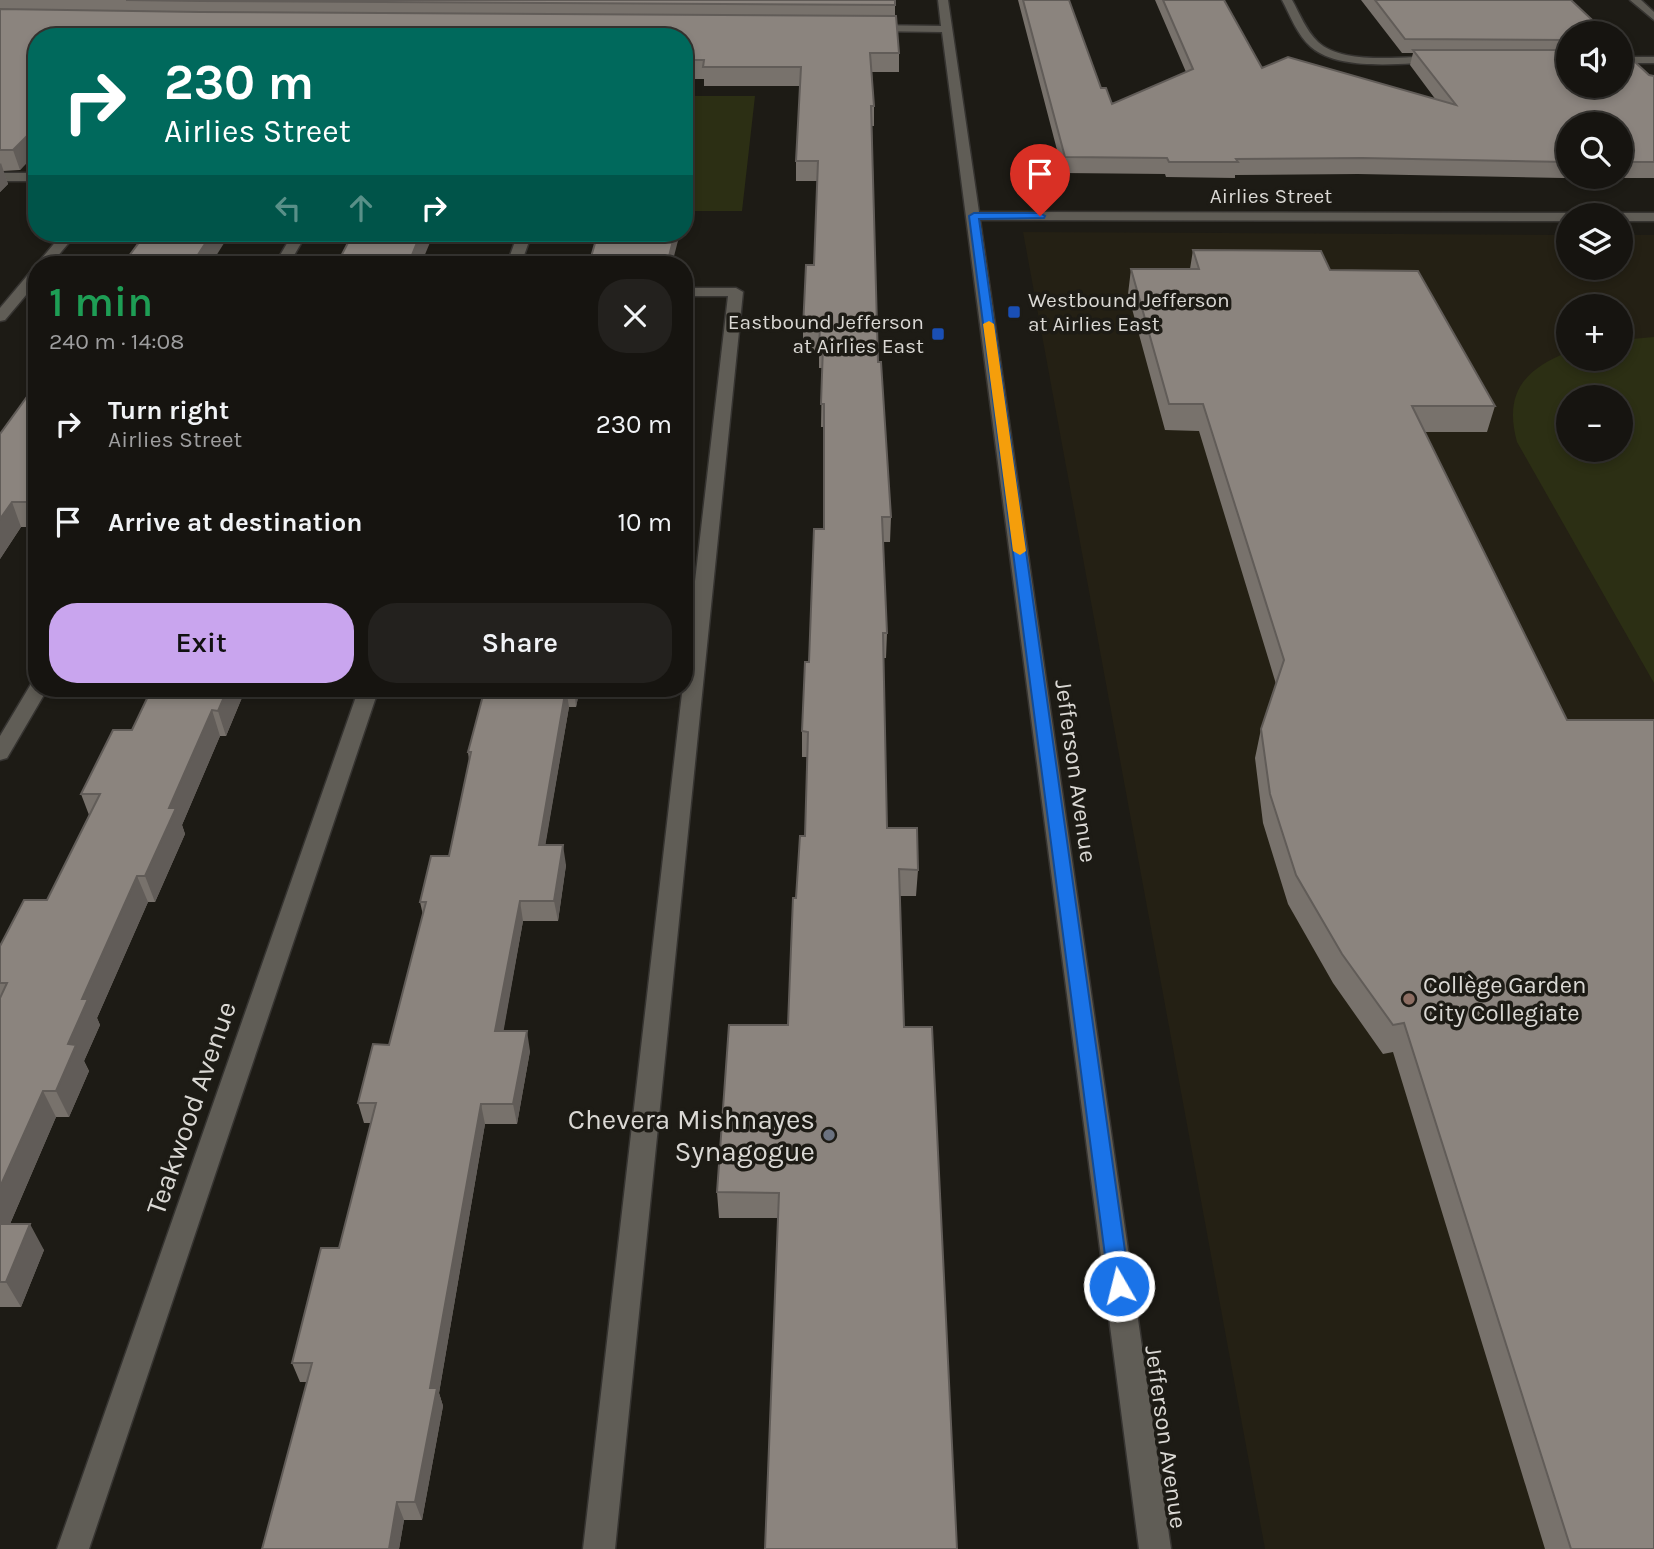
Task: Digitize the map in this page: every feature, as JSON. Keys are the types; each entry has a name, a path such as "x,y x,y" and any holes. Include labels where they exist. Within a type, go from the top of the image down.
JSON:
{"street":[{"name":"Jefferson Avenue","path":"943,0 1155,1549"},
{"path":"1287,0 1314,45 1330,54 1354,59 1457,59"},
{"path":"1635,0 1654,17"},
{"path":"854,28 946,29"},
{"path":"1633,60 1654,60"},
{"path":"0,177 28,177"},
{"name":"Airlies Street","path":"974,216 1556,217"},
{"path":"1633,217 1654,217"},
{"path":"51,256 62,242"},
{"path":"0,317 28,284"},
{"path":"693,292 736,292 693,687"},
{"path":"0,753 33,697"},
{"name":"Teakwood Avenue","path":"73,1549 366,697"},
{"path":"599,1549 692,697"}],"shaded area":[{"name":"Collège Garden City Collegiate","path":"1023,232 1556,235 1556,280 1633,280 1633,235 1654,235 1654,1549 1265,1549"}],"green space":[{"path":"693,96 755,96 742,211 693,211"},
{"path":"1654,337 1654,683 1517,442 1513,410 1516,397 1529,376 1556,357 1556,371 1633,371 1633,339"}],"building":[{"path":"126,0 895,0 895,5 200,1"},
{"path":"1023,0 1069,0 1101,88 1106,88 1112,104 1193,69 1163,0 1224,0 1262,68 1288,57 1456,105 1413,50 1556,50 1556,98 1633,98 1633,60 1649,75 1654,76 1654,162 1633,162 1633,112 1556,112 1556,162 1362,158 1169,162 1167,158 1065,157"},
{"path":"1375,0 1571,0 1593,21 1556,21 1556,40 1405,39"},
{"path":"0,9 896,16 899,53 870,53 874,106 871,106 878,362 881,362 891,517 882,517 887,633 883,633 887,828 917,828 918,870 899,869 904,1027 932,1027 957,1549 765,1549 779,1193 717,1192 729,1025 788,1025 793,898 796,898 800,836 805,836 808,732 802,731 805,662 809,662 814,529 824,529 824,404 821,404 823,346 819,346 820,328 803,328 806,265 814,265 818,161 796,161 801,67 703,67 704,60 693,60 693,28 28,28 28,135 13,150 0,150"},
{"path":"139,242 206,242 197,256 129,256"},
{"path":"348,242 417,242 412,255 416,256 341,256"},
{"path":"595,242 673,242 669,256 591,256"},
{"path":"1193,250 1321,251 1330,270 1418,271 1495,406 1412,406 1567,720 1654,720 1654,1549 1571,1549 1404,1023 1393,1025 1342,954 1296,875 1270,794 1261,729 1284,660 1203,404 1169,404 1131,269 1199,269"},
{"path":"28,395 28,502 12,502 0,519 0,434"},
{"path":"148,697 224,697 218,711 212,710 169,808 176,808 145,876 137,876 82,999 88,999 68,1044 76,1045 56,1091 43,1091 0,1187 0,998 7,983 0,983 0,946 24,900 47,900 100,794 81,794 113,730 132,730"},
{"path":"483,697 564,697 539,845 563,845 554,901 520,901 495,1031 527,1031 513,1104 481,1104 430,1388 437,1388 415,1502 397,1502 389,1549 262,1549 312,1363 292,1363 321,1248 339,1248 376,1103 358,1103 373,1044 389,1045 426,902 420,902 431,856 449,856 471,752 468,752"},
{"path":"0,1224 30,1224 6,1282 0,1282"}],"slow traffic":[{"path":"989,324 1020,551"}],"place":[{"name":"Westbound Jefferson at Airlies East","path":"1014,312"},
{"name":"Eastbound Jefferson at Airlies East","path":"938,334"},
{"name":"Collège Garden City Collegiate","path":"1409,999"},
{"name":"Chevera Mishnayes Synagogue","path":"829,1135"}],"route":[{"path":"1040,216 974,216 1119,1286"}]}
